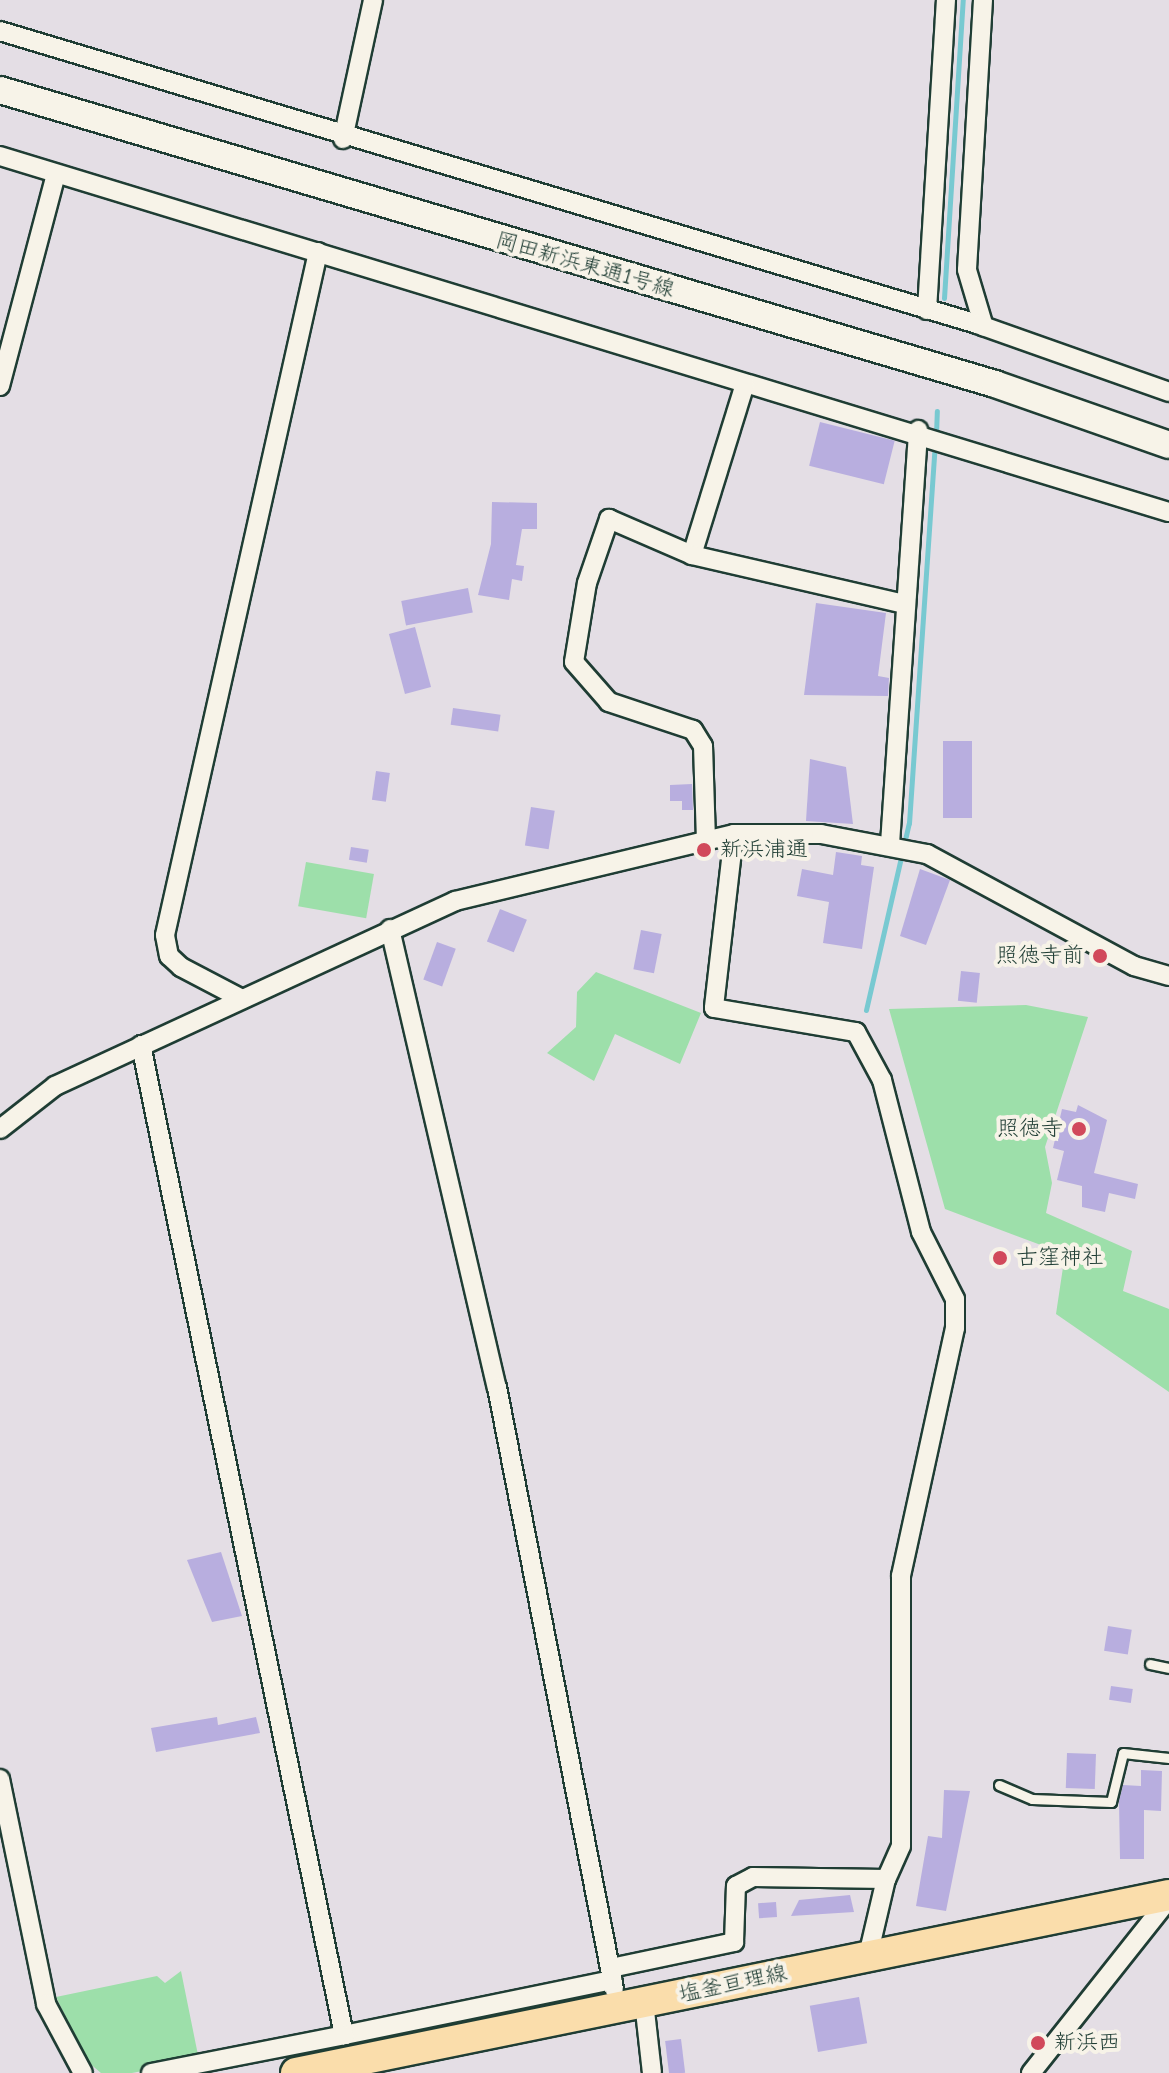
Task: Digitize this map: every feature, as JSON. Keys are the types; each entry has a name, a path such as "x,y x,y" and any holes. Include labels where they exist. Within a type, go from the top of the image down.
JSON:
{"main road":[{"name":"塩釜亘理線","path":"296,2073 621,1989 868,1956 1169,1897"}],"street":[{"path":"343,139 373,0"},
{"path":"927,310 946,0"},
{"path":"983,0 967,270 984,327"},
{"path":"0,31 343,139 984,327 1169,392"},
{"name":"岡田新浜東通1号線","path":"0,90 995,384 1169,445"},
{"path":"0,156 745,384 946,439 1169,512"},
{"path":"0,386 2,366 56,174"},
{"path":"242,999 181,967 165,935 318,252"},
{"path":"692,555 745,384"},
{"path":"894,845 905,604 923,432"},
{"path":"706,841 703,746 693,730 609,702 574,662 587,583 609,519 692,555 905,604"},
{"path":"734,834 714,1008 856,1032 882,1080 921,1232 955,1299 955,1328 901,1576 901,1846 886,1879 868,1956"},
{"path":"0,1129 55,1086 390,929 551,874 734,834 821,834 919,851 1134,966 1169,976"},
{"path":"390,929 497,1387 621,1989 652,2073"},
{"path":"141,1045 344,2035"},
{"path":"0,1779 46,2004 83,2073"},
{"path":"151,2073 344,2035 621,1989 734,1942 736,1886 753,1877 886,1879"},
{"path":"1031,2073 1169,1897"}],"lane":[{"path":"1150,1664 1169,1668"},
{"path":"999,1785 1032,1799 1111,1802 1123,1753 1169,1758"}],"green space":[{"path":"306,862 374,874 366,918 298,906"},
{"path":"596,972 701,1013 680,1064 615,1034 594,1081 547,1053 576,1027 577,992"},
{"path":"1026,1005 1088,1017 1045,1147 1052,1183 1046,1213 1132,1251 1123,1291 1169,1309 1169,1392 1056,1314 1065,1254 945,1209 889,1009"},
{"path":"181,1971 199,2060 132,2073 101,2073 88,2062 56,1997 157,1976 165,1983"}],"building":[{"path":"820,422 895,441 884,484 809,466"},
{"path":"492,502 537,503 537,529 522,529 516,565 524,566 522,581 512,579 509,600 478,595 491,544"},
{"path":"468,588 473,613 406,626 401,601"},
{"path":"816,603 886,613 878,676 889,678 888,696 804,695"},
{"path":"415,627 431,687 405,694 389,634"},
{"path":"453,708 501,715 498,732 451,725"},
{"path":"943,741 972,741 972,818 943,818"},
{"path":"810,759 846,767 853,824 806,821"},
{"path":"376,771 390,773 386,802 372,800"},
{"path":"692,784 693,810 682,810 682,801 670,801 670,785"},
{"path":"531,807 555,811 549,849 525,846"},
{"path":"351,847 369,850 367,863 349,860"},
{"path":"836,852 862,856 861,865 874,867 862,949 823,943 829,902 797,896 802,869 833,875"},
{"path":"920,869 950,880 926,945 900,936"},
{"path":"500,909 527,920 514,952 487,941"},
{"path":"641,930 662,934 654,973 633,969"},
{"path":"437,942 456,949 442,986 423,980"},
{"path":"961,971 980,973 977,1003 958,1001"},
{"path":"1078,1105 1107,1120 1094,1173 1138,1184 1135,1199 1109,1193 1105,1212 1082,1207 1082,1186 1057,1180 1064,1151 1053,1148 1062,1109 1076,1112"},
{"path":"221,1552 242,1616 212,1622 187,1560"},
{"path":"1108,1626 1132,1630 1128,1654 1104,1651"},
{"path":"1111,1686 1133,1689 1131,1703 1109,1700"},
{"path":"217,1717 218,1725 256,1717 260,1733 156,1752 151,1728"},
{"path":"1067,1753 1096,1754 1095,1789 1066,1788"},
{"path":"1141,1770 1162,1771 1161,1811 1144,1810 1144,1859 1120,1859 1119,1801 1123,1785 1141,1786"},
{"path":"944,1790 970,1791 946,1911 916,1906 928,1836 942,1838"},
{"path":"850,1895 854,1912 791,1916 799,1900"},
{"path":"776,1902 777,1917 759,1918 758,1903"},
{"path":"859,1997 867,2043 818,2052 810,2006"},
{"path":"681,2039 685,2073 669,2073 665,2041"}],"waterway":[{"path":"944,298 963,0"},
{"path":"936,435 937,411"},
{"path":"866,1010 909,823 935,445"}],"place":[{"name":"新浜浦通","path":"704,850"},
{"name":"照徳寺前","path":"1100,956"},
{"name":"照徳寺","path":"1079,1129"},
{"name":"古窪神社","path":"1000,1258"},
{"name":"新浜西","path":"1038,2043"}]}
